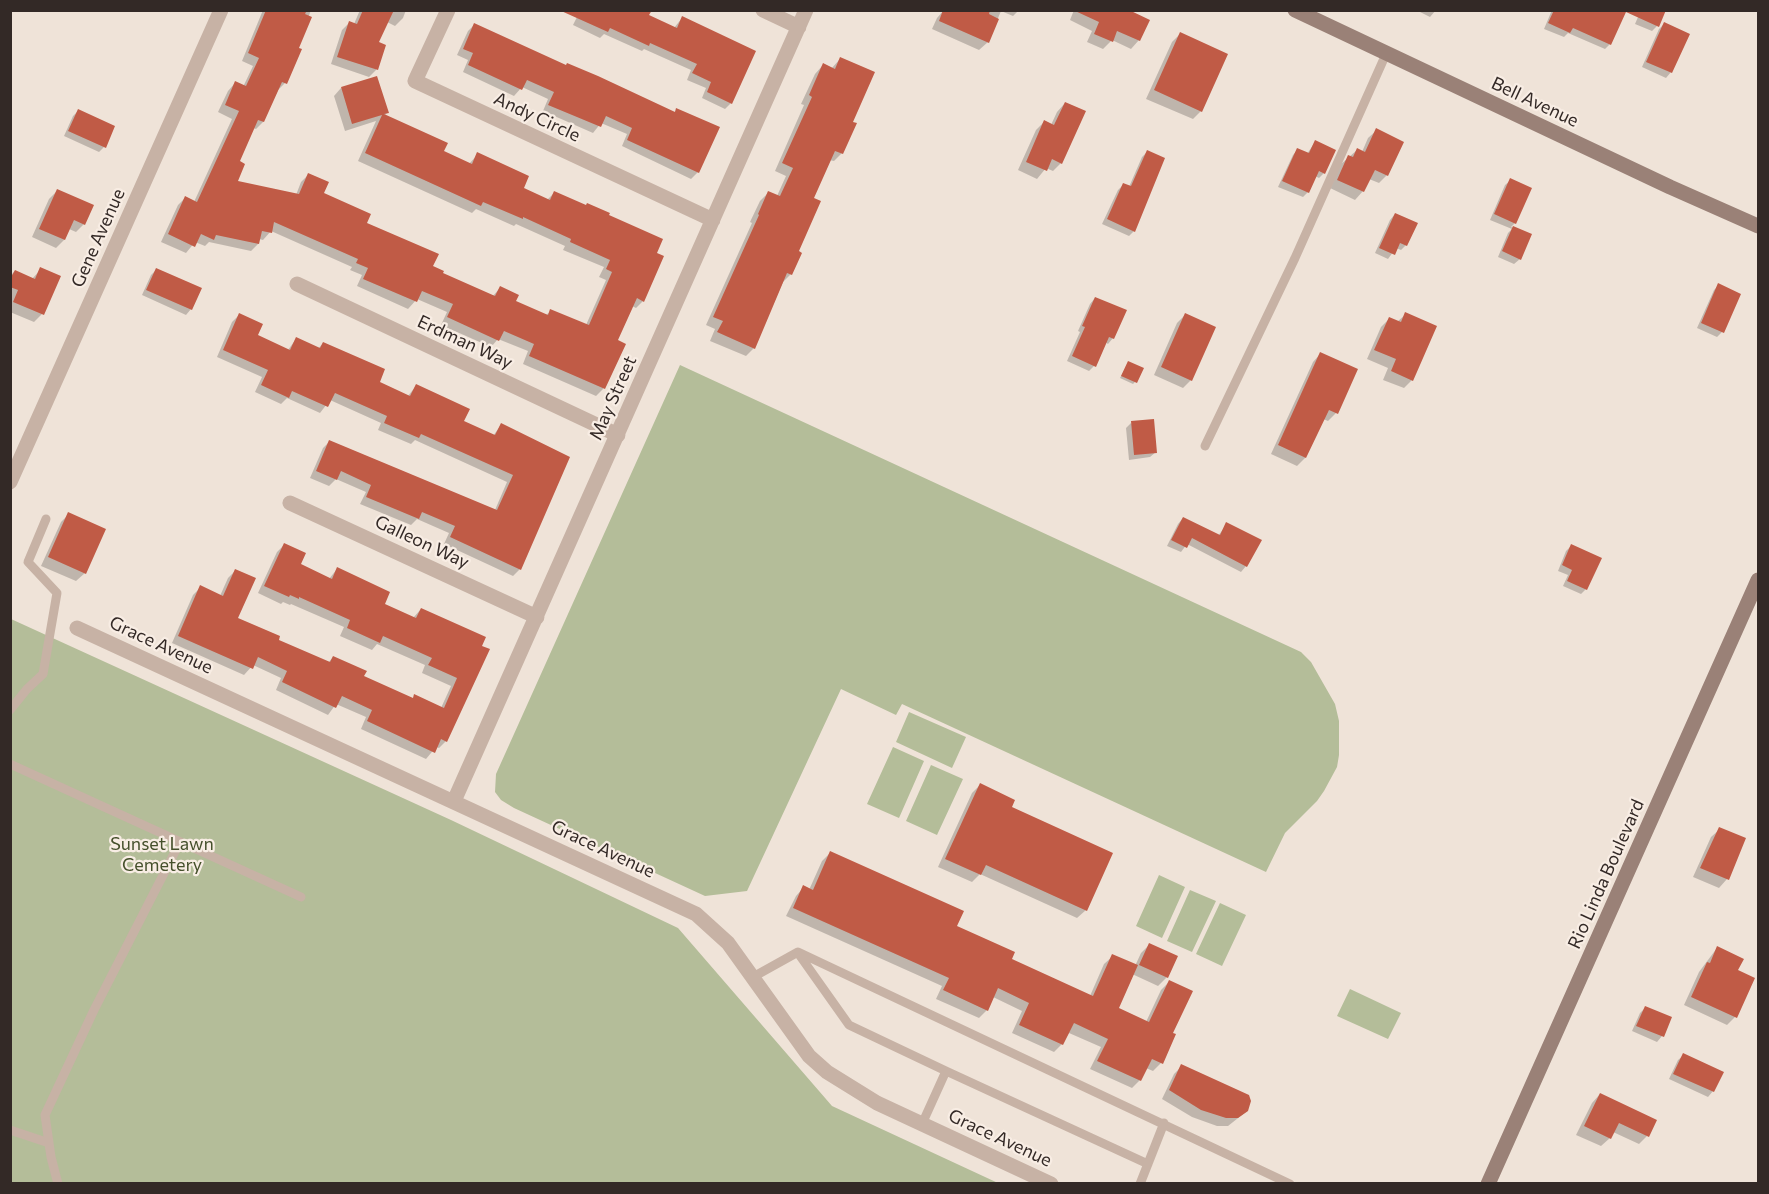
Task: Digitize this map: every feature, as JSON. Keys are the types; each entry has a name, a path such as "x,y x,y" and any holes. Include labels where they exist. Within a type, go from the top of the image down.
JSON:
{"main road":[{"name":"Bell Avenue","path":"1295,10 1670,187 1758,226"},
{"name":"Rio Linda Boulevard","path":"1488,1184 1758,580"}],"street":[{"name":"Gene Avenue","path":"10,482 221,10"},
{"name":"Andy Circle","path":"448,10 415,81 713,220"},
{"path":"763,10 799,27"},
{"name":"May Street","path":"454,801 806,10"},
{"name":"Erdman Way","path":"297,284 618,435"},
{"name":"Galleon Way","path":"290,503 537,617"},
{"name":"Grace Avenue","path":"77,628 696,914 728,943 809,1056 827,1072 877,1103 1051,1184"}],"lane":[{"path":"1206,446 1295,258 1386,54"},
{"path":"10,710 43,674 57,593 28,562 46,519"},
{"path":"10,764 301,897"},
{"path":"58,1184 45,1114 94,1010 180,842"},
{"path":"753,977 798,952"},
{"path":"798,952 849,1025 1148,1164"},
{"path":"798,952 1290,1184"},
{"path":"922,1124 946,1071"},
{"path":"1140,1184 1164,1123"},
{"path":"10,1130 49,1143"}],"green space":[{"path":"680,365 1301,652 1311,662 1335,704 1339,721 1339,755 1337,767 1324,791 1285,833 1266,872 902,704 896,715 841,689 747,891 705,896 501,800 495,792 496,774"},
{"name":"Sunset Lawn Cemetery","path":"11,619 451,820 678,928 832,1106 998,1183 11,1184"},
{"path":"909,712 966,737 952,768 896,742"},
{"path":"893,747 924,761 899,818 867,804"},
{"path":"931,765 963,779 937,835 906,821"},
{"path":"1159,875 1185,887 1162,938 1136,926"},
{"path":"1190,890 1216,901 1192,952 1167,941"},
{"path":"1220,903 1246,915 1222,966 1196,954"},
{"path":"1350,989 1401,1013 1388,1039 1337,1016"}],"building":[{"path":"266,10 307,10 305,14 312,17 299,48 302,49 287,84 282,82 264,122 258,120 240,161 245,164 238,181 299,194 308,173 329,182 324,193 371,214 367,223 439,254 433,266 444,271 443,273 495,296 500,286 519,295 516,301 548,315 550,309 589,325 612,272 606,269 610,260 523,217 523,219 483,202 481,206 365,153 382,115 352,124 341,87 377,76 389,113 384,114 448,143 444,151 472,164 477,152 529,176 524,188 550,200 554,191 586,205 587,203 663,239 657,253 664,256 644,302 637,298 618,340 626,344 605,389 529,356 534,344 504,331 499,341 447,317 453,304 422,291 417,302 363,279 368,268 356,263 358,259 274,222 272,233 262,231 259,244 216,235 214,240 201,234 195,247 168,234 185,196 197,202 239,111 225,105 235,81 246,86 259,58 248,53"},
{"path":"363,10 394,10 379,42 386,45 378,70 337,57 349,21 357,24"},
{"path":"559,10 652,10 649,15 677,28 682,16 756,51 732,104 707,92 711,82 692,73 697,64 610,28 608,32"},
{"path":"943,10 990,10 989,14 999,19 989,43 939,21"},
{"path":"1073,10 1129,10 1150,20 1140,41 1117,31 1113,42 1094,34 1099,22"},
{"path":"1554,10 1666,10 1659,27 1626,12 1611,45 1573,28 1570,33 1548,23"},
{"path":"1664,22 1690,34 1672,73 1646,62"},
{"path":"474,23 675,112 676,108 720,127 699,173 627,140 632,128 606,116 601,127 548,105 554,92 527,80 522,90 468,65 473,53 463,49"},
{"path":"1180,32 1228,54 1202,112 1154,90"},
{"path":"840,57 875,72 853,122 857,123 843,154 835,151 814,198 821,201 799,251 802,253 792,275 787,273 755,349 717,332 723,321 713,317 768,191 780,196 793,168 782,163 812,97 809,95 823,63 835,69"},
{"path":"1065,102 1086,111 1062,164 1052,159 1047,171 1026,162 1044,120 1054,125"},
{"path":"78,109 115,126 106,148 68,131"},
{"path":"1376,128 1404,142 1388,176 1375,170 1364,192 1337,180 1348,155 1353,157 1357,148 1365,152"},
{"path":"1315,140 1336,150 1325,174 1319,171 1309,193 1282,181 1297,148 1309,153"},
{"path":"1147,150 1165,158 1135,232 1107,219 1123,183 1131,186"},
{"path":"1510,178 1532,188 1516,224 1494,214"},
{"path":"57,189 94,205 85,225 74,220 65,240 39,229"},
{"path":"1395,213 1418,223 1407,246 1400,243 1395,255 1379,248"},
{"path":"1513,226 1532,234 1521,260 1502,251"},
{"path":"40,267 61,276 44,315 13,302 18,290 10,287 10,279 15,270 35,279"},
{"path":"156,268 202,288 192,310 146,290"},
{"path":"1718,283 1741,294 1724,333 1701,323"},
{"path":"1095,297 1127,310 1114,339 1109,337 1096,367 1072,356"},
{"path":"1405,312 1437,326 1413,381 1391,371 1396,359 1374,350 1389,317 1401,322"},
{"path":"239,313 263,324 258,335 290,350 296,337 320,348 323,342 385,369 380,382 410,396 416,384 470,409 464,421 495,435 501,423 570,457 521,570 450,537 455,526 422,512 419,519 366,497 371,485 341,471 337,480 316,471 329,440 497,510 513,475 421,434 419,438 384,423 387,416 335,393 328,407 292,391 289,398 261,385 268,370 223,350"},
{"path":"1185,313 1216,327 1192,381 1161,367"},
{"path":"1320,352 1358,369 1338,414 1329,410 1306,458 1278,445"},
{"path":"1128,361 1144,368 1137,383 1121,376"},
{"path":"1154,419 1157,453 1134,455 1131,421"},
{"path":"68,512 106,529 86,574 48,557"},
{"path":"1183,517 1220,535 1226,522 1262,540 1247,567 1192,538 1187,548 1171,540"},
{"path":"284,543 306,553 301,564 332,579 337,567 390,592 385,604 416,618 421,608 486,637 482,646 490,649 447,742 441,739 435,753 367,721 372,710 342,696 336,708 282,682 287,671 258,657 253,669 178,636 200,585 223,596 235,569 256,578 238,618 280,636 279,640 330,662 333,656 367,671 364,676 413,698 414,694 444,708 457,678 428,665 432,658 383,636 380,643 347,628 350,620 299,597 299,599 290,595 289,597 264,586"},
{"path":"1571,544 1602,558 1587,590 1567,581 1572,570 1562,565"},
{"path":"980,783 1015,800 1012,807 1113,853 1087,911 986,865 981,875 945,859"},
{"path":"1719,827 1746,838 1729,880 1700,868"},
{"path":"830,851 964,911 957,926 1015,952 1012,959 1093,996 1112,954 1138,965 1119,1008 1149,1022 1169,980 1193,991 1173,1033 1176,1034 1163,1064 1152,1059 1141,1081 1097,1061 1108,1039 1074,1023 1063,1045 1019,1025 1029,1003 998,988 988,1011 943,990 949,978 793,908 803,885 813,890"},
{"path":"1149,943 1178,956 1168,978 1139,965"},
{"path":"1717,946 1744,959 1738,970 1755,978 1737,1018 1691,997"},
{"path":"1645,1006 1672,1017 1664,1037 1636,1026"},
{"path":"1683,1053 1724,1072 1714,1092 1673,1074"},
{"path":"1181,1064 1249,1095 1251,1101 1248,1111 1238,1118 1226,1118 1201,1110 1169,1090"},
{"path":"1600,1093 1657,1120 1649,1137 1619,1123 1611,1139 1584,1126"}]}
